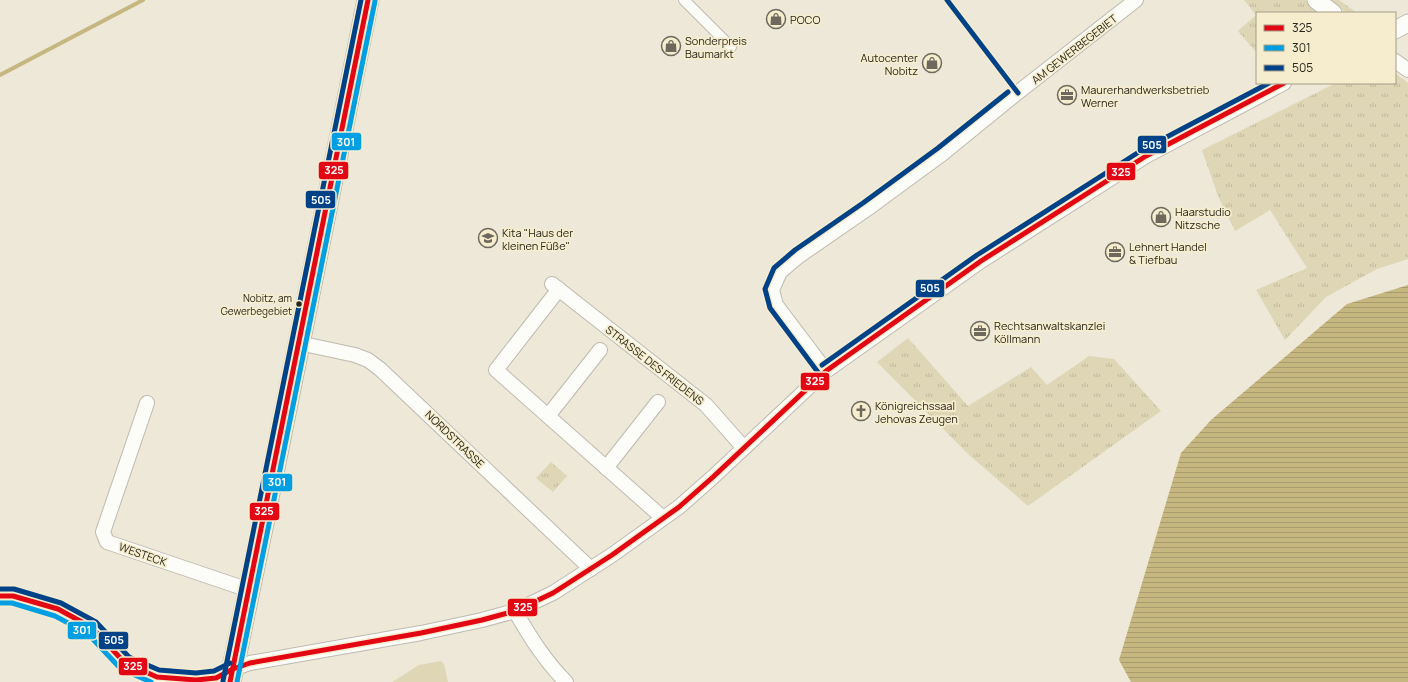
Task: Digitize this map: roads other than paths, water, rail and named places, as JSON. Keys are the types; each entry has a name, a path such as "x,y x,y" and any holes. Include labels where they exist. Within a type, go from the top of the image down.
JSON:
{"main road":[{"path":"231,675 368,0"}],"street":[{"name":"AM GEWERBEGEBIET","path":"826,371 776,305 772,290 780,272 799,256 867,209 942,154 1136,0"},
{"path":"1316,0 1332,12"},
{"path":"690,2 731,47"},
{"path":"1396,29 1408,23"},
{"path":"1396,62 1408,70"},
{"path":"0,596 13,596 58,608 91,627 126,664 157,677 196,680 231,675 250,663 421,633 515,611 553,593 591,569 679,507 826,371 981,261 1146,156 1282,84"},
{"name":"STRASSE DES FRIEDENS","path":"663,518 496,370 555,286 706,405 744,448"},
{"name":"NORDSTRASSE","path":"299,343 355,355 368,360 380,369 591,569"},
{"name":"STRASSE DES FRIEDENS","path":"548,416 600,350"},
{"path":"606,468 658,402"},
{"name":"WESTECK","path":"147,403 103,532 107,542 249,590"},
{"path":"515,611 534,644 566,682"}],"waterway":[{"path":"0,75 143,0"}],"place":[{"name":"POCO","path":"776,19"},
{"name":"Sonderpreis Baumarkt","path":"671,46"},
{"name":"Autocenter Nobitz","path":"932,63"},
{"name":"Maurerhandwerksbetrieb Werner","path":"1067,95"},
{"name":"Haarstudio Nitzsche","path":"1161,217"},
{"name":"Kita \"Haus der kleinen Füße\"","path":"488,238"},
{"name":"Lehnert Handel & Tiefbau","path":"1115,252"},
{"name":"Nobitz, am Gewerbegebiet","path":"299,304"},
{"name":"Rechtsanwaltskanzlei Köllmann","path":"980,331"},
{"name":"Königreichssaal Jehovas Zeugen","path":"861,411"}]}
